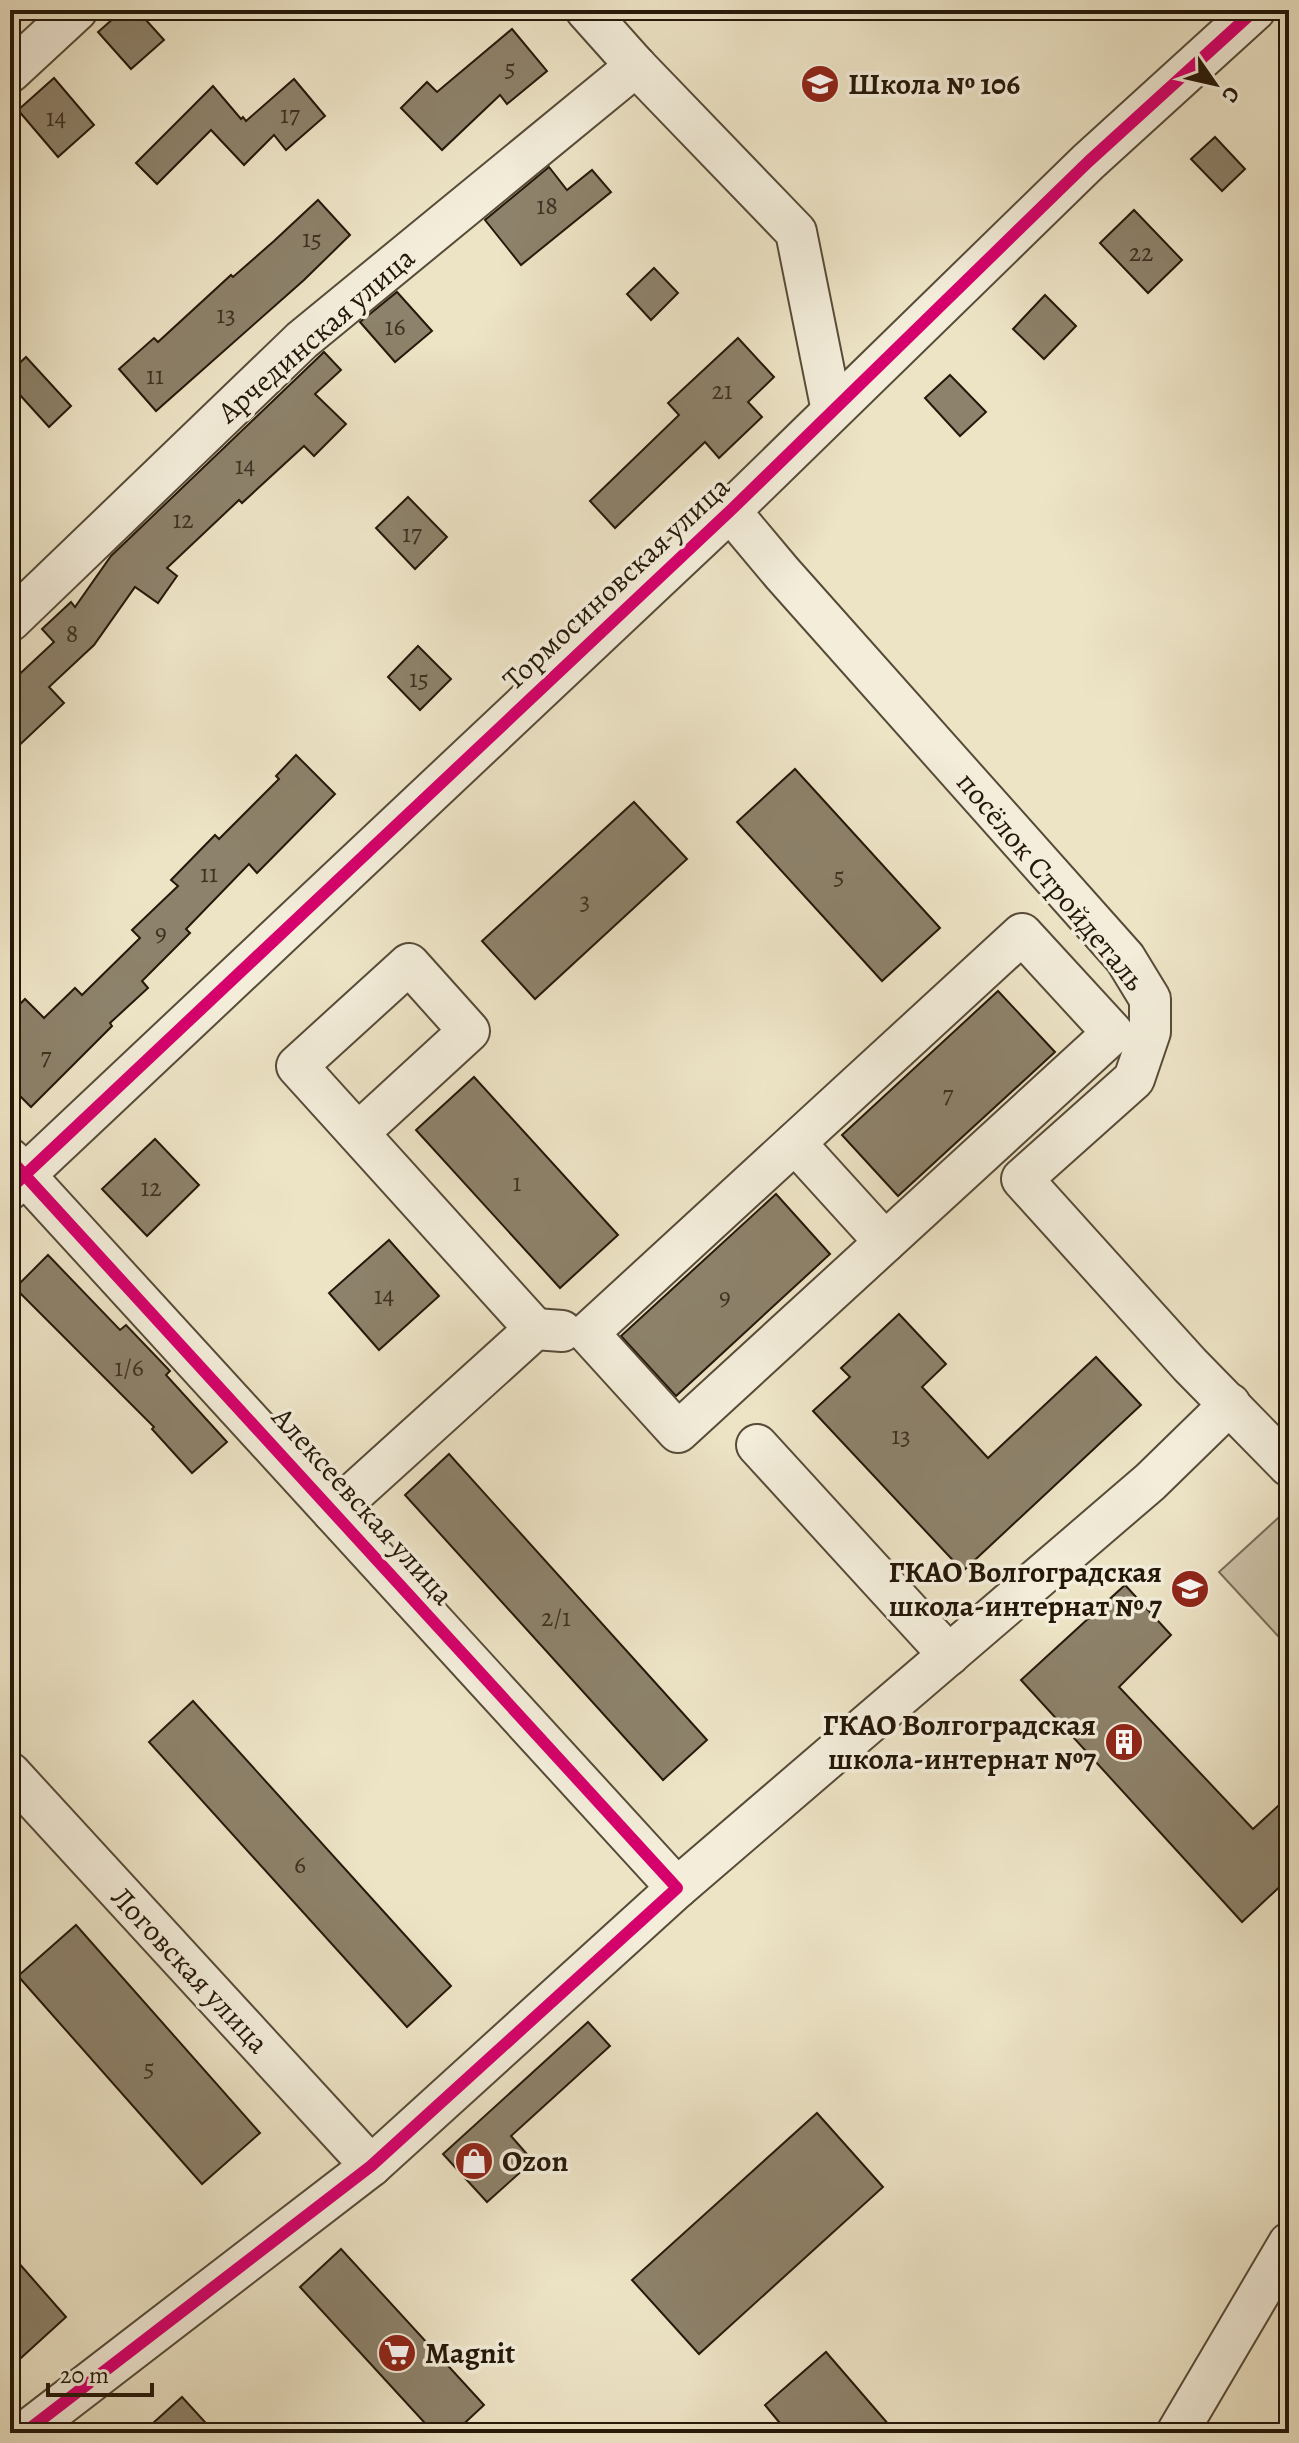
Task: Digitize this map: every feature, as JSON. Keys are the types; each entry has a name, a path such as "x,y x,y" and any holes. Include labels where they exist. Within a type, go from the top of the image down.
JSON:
{"street":[{"path":"10,72 77,10"},
{"path":"586,10 796,232 832,411"},
{"name":"Тормосиновская улица","path":"15,1175 730,511 1088,162 1255,10"},
{"name":"Арчединская улица","path":"10,621 302,340 636,66"},
{"name":"посёлок Стройдеталь","path":"730,511 1125,958 1150,999 1150,1032 1134,1079 1022,1179"},
{"path":"358,1133 535,1329 588,1333 678,1432 1113,1033 1022,934 588,1333"},
{"path":"795,1143 885,1242"},
{"path":"991,1144 1190,1365 1289,1466"},
{"name":"Алексеевская улица","path":"15,1175 333,1512 677,1888"},
{"path":"333,1512 535,1329"},
{"path":"24,2433 371,2166 677,1888 1150,1482 1230,1404"},
{"path":"757,1445 949,1655"},
{"name":"Логовская улица","path":"10,1773 371,2166"},
{"path":"1177,2433 1289,2243"}],"shaded area":[{"path":"1289,1508 1289,1648 1219,1572"}],"building":[{"path":"123,10 137,10 164,40 131,69 98,32"},
{"path":"512,29 547,71 507,104 500,95 442,150 401,108 427,82 437,92"},
{"path":"54,78 94,125 58,157 18,110"},
{"path":"294,79 325,116 286,150 274,135 244,165 211,130 157,184 136,163 213,86 246,121"},
{"path":"1215,137 1245,169 1222,191 1191,159"},
{"path":"549,167 567,190 592,170 611,192 521,265 485,220"},
{"path":"318,200 350,235 304,280 156,411 119,369 154,338 158,342"},
{"path":"1134,210 1182,260 1148,293 1100,243"},
{"path":"654,268 678,293 651,320 627,294"},
{"path":"397,292 432,331 395,362 360,322"},
{"path":"1045,295 1076,326 1044,359 1013,329"},
{"path":"738,338 774,377 748,402 762,417 719,458 705,442 615,528 590,501 679,415 668,403"},
{"path":"324,352 341,370 315,394 346,424 314,456 304,446 242,503 239,500 167,568 177,576 158,603 135,587 94,645 49,687 64,703 10,754 10,683 54,642 42,629 71,602 75,607 111,556"},
{"path":"26,357 71,406 49,427 10,384 10,372"},
{"path":"950,375 986,412 960,436 925,398"},
{"path":"408,497 447,537 415,569 376,528"},
{"path":"418,646 451,679 420,710 388,677"},
{"path":"296,755 335,794 257,873 249,864 186,929 190,933 142,981 148,988 110,1023 112,1026 31,1107 10,1086 10,1014 25,999 44,1018 75,988 82,995 140,938 132,930 178,886 171,880 215,835 219,839 279,779 276,776"},
{"path":"795,769 940,928 882,981 737,822"},
{"path":"634,802 687,859 535,999 482,941"},
{"path":"998,991 1055,1052 898,1196 842,1135"},
{"path":"474,1077 618,1235 560,1288 416,1130"},
{"path":"155,1139 199,1185 147,1236 102,1189"},
{"path":"776,1194 830,1254 676,1396 621,1336"},
{"path":"389,1240 439,1296 379,1350 329,1293"},
{"path":"48,1255 120,1330 126,1325 170,1371 166,1375 227,1442 192,1473 152,1429 154,1427 15,1288"},
{"path":"899,1314 946,1364 922,1387 988,1458 1096,1357 1141,1405 963,1571 813,1411 850,1377 841,1368"},
{"path":"449,1454 707,1740 663,1780 405,1495"},
{"name":"ГКАО Волгоградская школа-интернат №7","path":"1125,1585 1171,1635 1119,1687 1253,1829 1289,1796 1289,1878 1242,1922 1021,1680"},
{"path":"193,1701 451,1986 407,2027 149,1742"},
{"path":"76,1925 260,2133 202,2184 18,1976"},
{"path":"588,2022 610,2046 511,2136 533,2161 487,2202 443,2154"},
{"path":"817,2113 883,2187 699,2354 632,2280"},
{"path":"341,2249 484,2405 454,2433 434,2433 300,2287"},
{"path":"10,2253 66,2317 10,2368"},
{"path":"826,2352 896,2433 788,2433 765,2405"},
{"path":"182,2397 215,2433 142,2433"}],"cycle path":[{"path":"10,1189 730,511 1088,162 1255,10"},
{"path":"10,1159 677,1888 371,2166 24,2433"}],"place":[{"name":"Школа № 106","path":"820,84"},
{"name":"ГКАО Волгоградская школа-интернат № 7","path":"1190,1589"},
{"name":"ГКАО Волгоградская школа-интернат №7","path":"1124,1742"},
{"name":"Ozon","path":"474,2161"},
{"name":"Magnit","path":"397,2353"}]}
